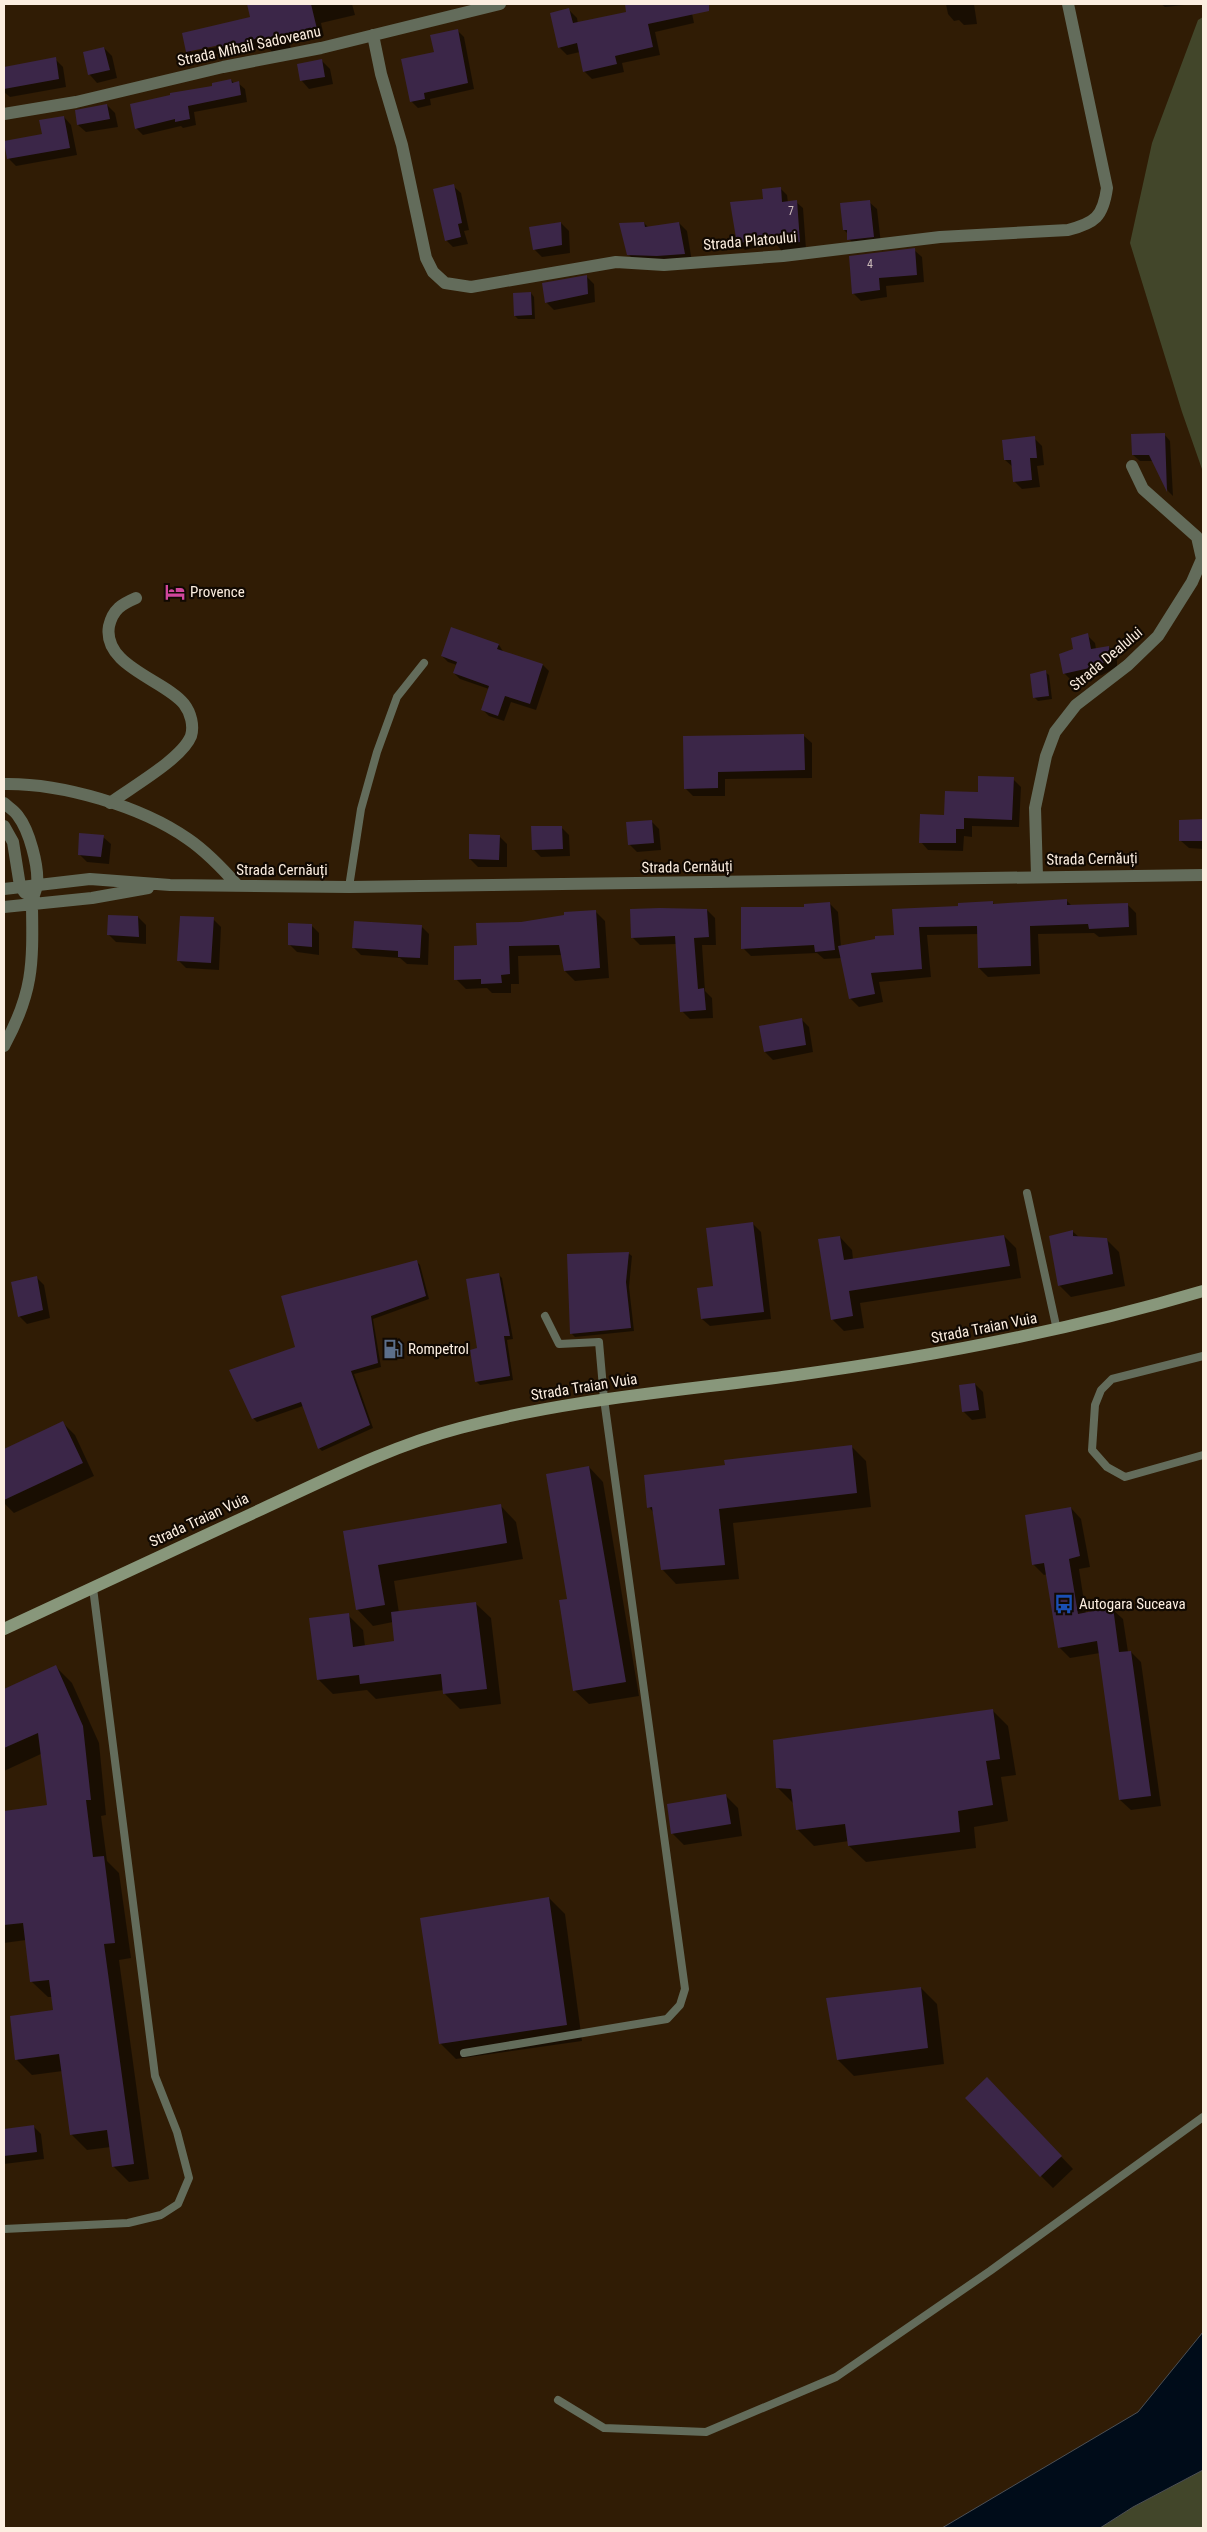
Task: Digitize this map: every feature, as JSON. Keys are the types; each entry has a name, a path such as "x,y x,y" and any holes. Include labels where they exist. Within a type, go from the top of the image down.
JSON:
{"main road":[{"name":"Strada Traian Vuia","path":"4,1628 317,1484 418,1442 458,1428 604,1399 792,1376 939,1354 1057,1330 1203,1291"}],"street":[{"name":"Strada Mihail Sadoveanu","path":"4,114 76,102 223,67 373,35 500,4"},
{"name":"Strada Platoului","path":"373,35 381,74 402,145 426,258 433,272 445,283 471,287 616,262 664,265 782,256 940,237 1068,230 1087,226 1098,218 1105,202 1108,188 1068,4"},
{"name":"Strada Dealului","path":"1037,876 1036,808 1046,756 1055,732 1076,706 1128,665 1158,636 1192,582 1202,559 1196,537 1143,489 1132,466"},
{"path":"110,803 185,748 193,725 184,704 138,673 119,656 112,644 108,632 114,613 120,605 136,598"},
{"path":"4,784 69,792 110,803 166,826 189,840 214,860 238,886"},
{"path":"4,803 18,815 27,832 34,856 37,884 31,904 33,963 28,990 20,1018 4,1046"},
{"path":"4,826 14,842 20,886 31,904"},
{"name":"Strada Cernăuți","path":"4,889 37,884 90,880 170,885 349,887 691,884 1037,876 1203,875"},
{"name":"Strada Cernăuți","path":"4,907 92,898 170,885"}],"lane":[{"path":"349,887 362,809 378,752 397,697 424,663"},
{"path":"1027,1193 1057,1330"},
{"path":"464,2053 666,2019 680,2005 685,1989 604,1399 599,1342 560,1344 545,1316"},
{"path":"1203,1356 1112,1378 1101,1390 1095,1405 1092,1450 1107,1467 1125,1477 1203,1455"},
{"path":"4,2228 128,2223 161,2215 178,2204 189,2178 177,2132 155,2076 93,1588"},
{"path":"558,2400 604,2428 706,2432 836,2377 990,2271 1203,2117"}],"green space":[{"path":"1203,17 1203,472 1182,412 1130,243 1152,143 1198,20"},
{"path":"1203,2470 1203,2528 1100,2528 1133,2507"}],"water":[{"path":"1203,2332 1203,2470 1133,2507 1100,2528 942,2528 1138,2412"}],"building":[{"path":"247,4 311,4 317,29 283,37 284,41 265,47 263,37 221,48 220,45 186,52 182,33 250,17"},
{"path":"625,4 709,4 709,11 648,24 653,47 615,56 617,64 583,72 577,43 558,48 550,13 569,8 573,23 626,12"},
{"path":"458,29 468,83 424,93 425,99 410,102 401,59 434,52 430,35"},
{"path":"104,47 110,70 88,75 83,52"},
{"path":"56,57 59,79 4,89 4,67"},
{"path":"322,59 325,77 300,81 297,64"},
{"path":"231,79 232,83 239,81 241,95 188,106 190,119 175,122 175,119 135,129 130,104 170,95 170,93 212,86 212,83"},
{"path":"107,104 110,119 77,125 75,110"},
{"path":"64,116 70,148 7,159 4,141 42,134 39,120"},
{"path":"454,184 462,223 458,224 461,237 445,241 433,189"},
{"path":"781,187 782,202 797,200 800,242 774,245 773,235 737,244 730,202 763,199 762,189"},
{"path":"870,200 874,237 847,240 847,230 843,230 840,203"},
{"path":"561,222 562,245 533,250 529,227"},
{"path":"644,222 645,227 679,222 685,254 657,256 627,255 619,223"},
{"path":"915,248 917,275 879,278 880,290 852,294 849,256"},
{"path":"587,275 588,294 545,303 542,283"},
{"path":"531,292 532,315 514,316 513,293"},
{"path":"1165,433 1167,492 1149,455 1132,455 1131,434"},
{"path":"1035,436 1037,458 1030,458 1032,480 1013,482 1011,460 1004,460 1002,440"},
{"path":"451,627 499,644 497,649 543,664 530,704 505,696 498,716 481,710 489,686 453,673 457,662 441,656"},
{"path":"1088,633 1091,649 1109,646 1110,660 1094,667 1063,674 1059,654 1073,649 1071,638"},
{"path":"1046,670 1049,696 1033,698 1030,674"},
{"path":"804,734 805,770 718,772 718,788 684,789 683,736"},
{"path":"978,776 1014,777 1012,820 964,818 964,829 956,829 956,843 919,843 920,814 944,815 945,791 978,792"},
{"path":"1203,819 1203,841 1179,841 1179,820"},
{"path":"652,820 654,843 628,845 626,822"},
{"path":"531,826 562,826 563,849 532,850"},
{"path":"79,833 104,835 101,857 78,855"},
{"path":"469,834 500,835 499,860 469,859"},
{"path":"1067,899 1067,905 1128,903 1129,927 1089,929 1088,924 1030,926 1031,966 978,968 977,926 919,927 922,969 871,973 875,994 849,999 838,946 875,939 875,936 894,935 892,909 958,906 958,903 993,901 993,904"},
{"path":"830,902 835,950 815,952 814,945 741,949 741,907 804,907 804,904"},
{"path":"630,909 707,909 709,937 694,938 698,989 704,988 706,1010 680,1012 675,936 631,938"},
{"path":"596,910 600,968 564,971 559,945 509,946 510,974 501,975 502,983 481,984 481,979 454,980 454,946 477,945 476,923 521,922 564,915 564,912"},
{"path":"108,915 138,916 139,937 107,935"},
{"path":"180,916 214,917 211,963 177,961"},
{"path":"354,921 422,925 420,958 398,957 398,951 352,948"},
{"path":"288,923 312,924 312,947 288,945"},
{"path":"802,1018 806,1045 764,1052 759,1026"},
{"path":"753,1222 764,1312 701,1319 697,1288 713,1286 706,1228"},
{"path":"1073,1230 1073,1236 1107,1238 1113,1274 1058,1286 1049,1236"},
{"path":"1004,1235 1010,1266 849,1291 853,1316 831,1320 818,1239 840,1236 844,1260"},
{"path":"629,1252 626,1282 631,1328 570,1334 567,1254"},
{"path":"417,1260 426,1296 371,1316 378,1363 351,1371 370,1425 318,1449 301,1402 252,1419 229,1370 295,1347 281,1296"},
{"path":"499,1273 510,1336 504,1336 510,1376 475,1382 470,1350 477,1348 466,1279"},
{"path":"37,1276 43,1310 18,1317 11,1282"},
{"path":"975,1383 979,1410 962,1412 959,1385"},
{"path":"63,1421 83,1463 4,1500 4,1449"},
{"path":"852,1445 857,1493 719,1509 725,1565 661,1570 652,1507 647,1508 644,1475 725,1465 724,1460"},
{"path":"589,1466 626,1682 573,1691 559,1600 567,1599 546,1474"},
{"path":"501,1504 507,1543 378,1565 385,1605 356,1610 343,1531"},
{"path":"1071,1507 1080,1556 1069,1559 1078,1614 1113,1607 1119,1652 1131,1651 1151,1796 1119,1800 1097,1641 1058,1648 1044,1563 1032,1565 1025,1515"},
{"path":"476,1602 487,1689 443,1694 441,1674 360,1684 359,1675 317,1680 309,1618 349,1613 353,1647 394,1641 391,1612"},
{"path":"56,1665 83,1726 91,1800 86,1800 93,1857 104,1856 115,1943 104,1944 134,2164 112,2167 107,2130 70,2135 59,2054 15,2060 10,2016 53,2010 49,1980 30,1982 23,1923 4,1925 4,1811 47,1805 38,1733 4,1748 4,1689"},
{"path":"993,1709 1000,1759 986,1761 993,1805 958,1811 960,1832 848,1846 845,1824 796,1830 791,1789 776,1788 773,1740"},
{"path":"726,1794 731,1824 671,1834 667,1804"},
{"path":"549,1897 567,2025 439,2044 420,1918"},
{"path":"921,1987 928,2048 837,2060 826,1998"},
{"path":"987,2077 1062,2156 1040,2177 965,2098"},
{"path":"34,2125 37,2152 4,2156 4,2129"}],"place":[{"name":"Provence","path":"175,592"},
{"name":"Rompetrol","path":"393,1349"},
{"name":"Autogara Suceava","path":"1064,1604"}]}
